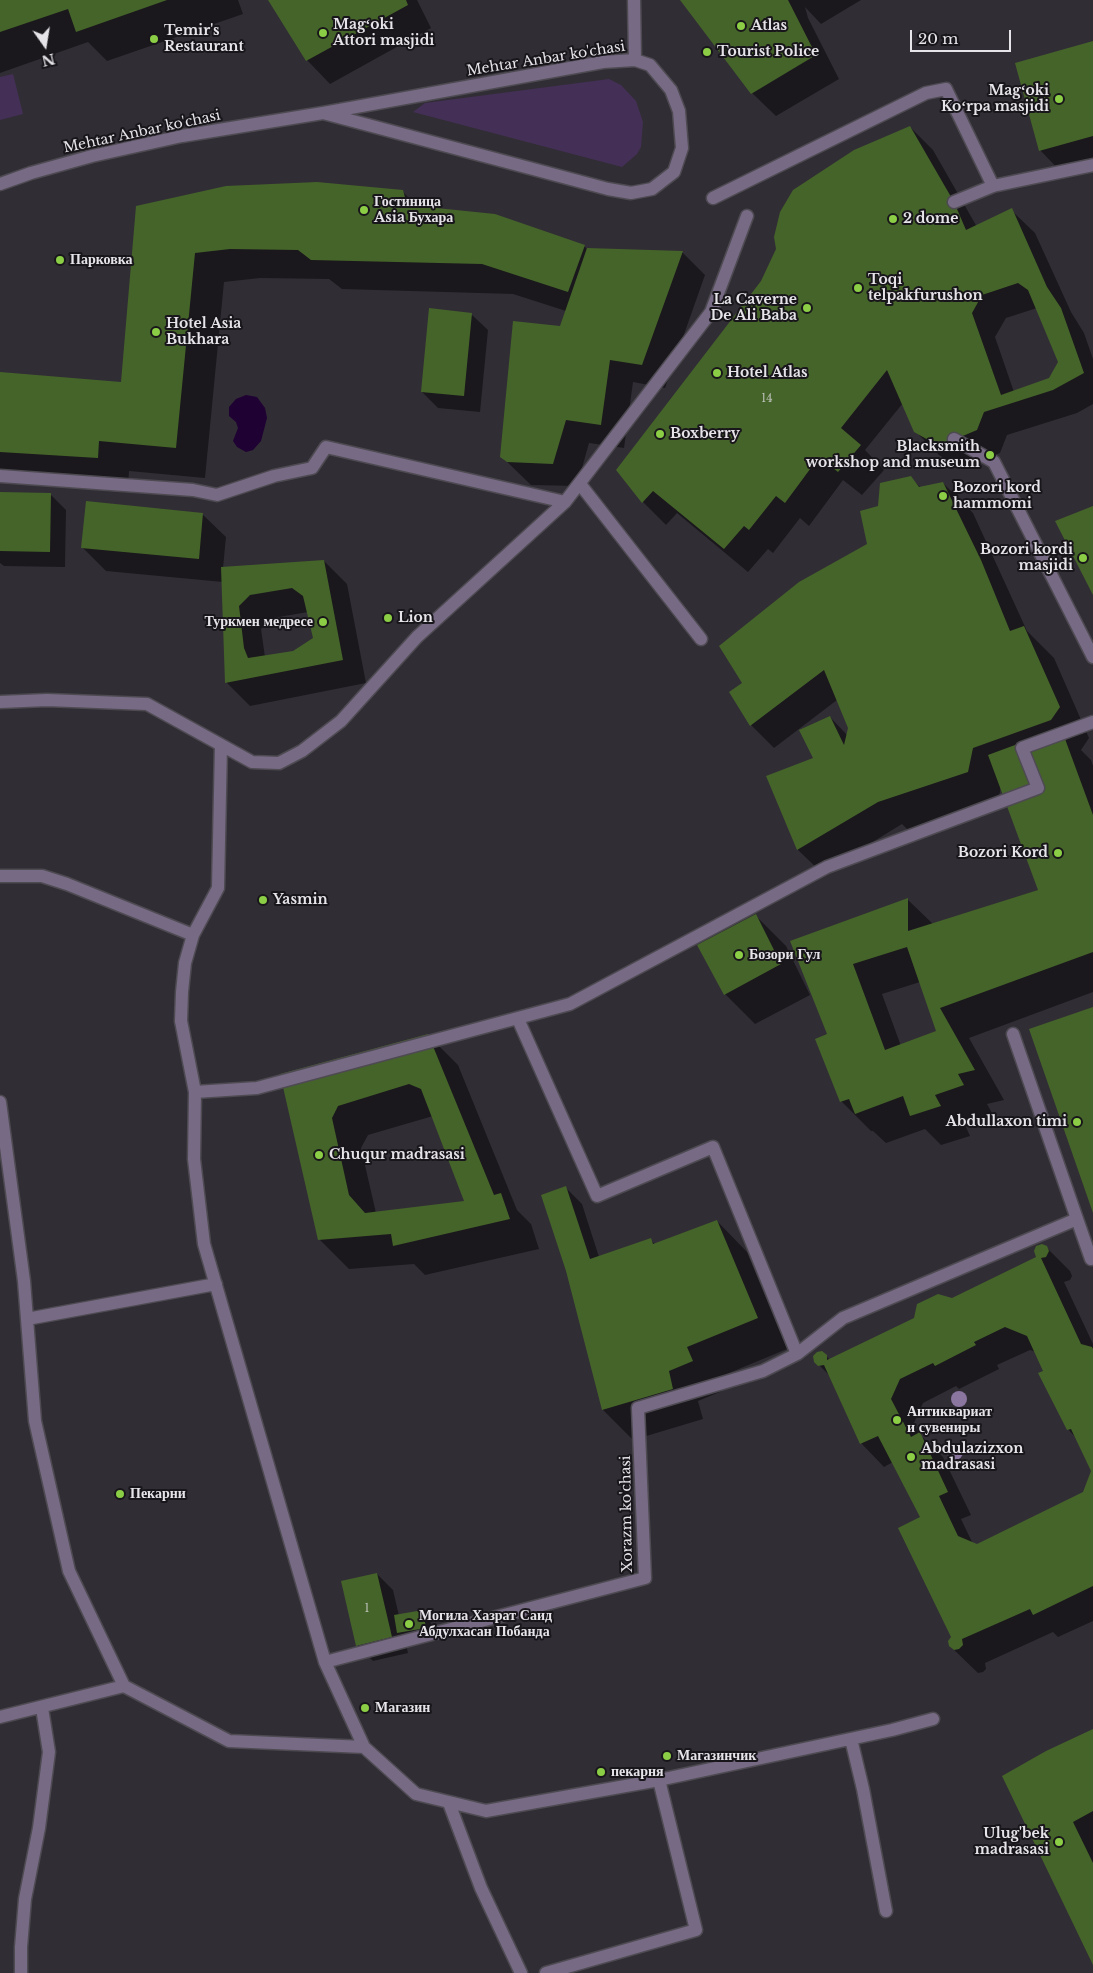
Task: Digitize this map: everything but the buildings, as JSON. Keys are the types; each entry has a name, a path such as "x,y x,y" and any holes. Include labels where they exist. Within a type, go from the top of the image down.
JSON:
{"street":[{"path":"634,0 635,60"},
{"name":"Mehtar Anbar ko'chasi","path":"0,184 31,173 83,159 182,136 323,113 603,62 635,60 650,65 671,90 678,110 682,148 674,172 652,189 631,193 608,189 323,113"},
{"path":"713,198 926,93 946,89 993,186"},
{"path":"954,202 993,186 1093,165"},
{"path":"0,702 47,700 147,704 252,762 279,762 302,752 341,721 417,637 565,502 580,484 711,312 747,216"},
{"path":"954,440 994,462 1093,657"},
{"path":"0,476 193,490 216,495 274,476 312,468 326,446 565,502"},
{"path":"580,484 701,639"},
{"path":"195,1092 257,1088 570,1004 827,867 1038,788 1022,748 1093,722"},
{"path":"221,745 218,888 193,935 185,963 181,1021 195,1092 194,1159 204,1244 325,1662 364,1747 416,1794 486,1811 659,1780 851,1739 933,1719"},
{"path":"0,876 42,876 67,884 193,935"},
{"path":"518,1019 597,1196 713,1147 797,1354 843,1318 1077,1218"},
{"path":"1013,1034 1092,1258"},
{"path":"0,1102 24,1281 35,1421 69,1571 124,1686 229,1741 364,1747"},
{"path":"27,1319 216,1284"},
{"name":"Xorazm ko'chasi","path":"325,1662 645,1578 638,1408 763,1371 797,1354"},
{"path":"0,1717 124,1686"},
{"path":"21,1973 25,1899 39,1828 49,1752 42,1708"},
{"path":"851,1739 863,1789 886,1911"},
{"path":"546,1973 696,1930 659,1780"},
{"path":"449,1803 481,1888 521,1973"}],"shaded area":[{"path":"13,74 23,114 0,120 0,77"},
{"path":"609,79 621,85 636,101 643,122 641,147 637,154 622,167 413,112 425,103"},
{"path":"246,395 257,397 265,408 267,418 261,441 253,450 246,452 237,447 233,441 238,428 236,422 229,416 229,407 236,399"}],"place":[{"name":"Atlas","path":"741,26"},
{"name":"Magʻoki Attori masjidi","path":"323,33"},
{"name":"Temir's Restaurant","path":"154,39"},
{"name":"Tourist Police","path":"707,52"},
{"name":"Magʻoki Koʻrpa masjidi","path":"1059,99"},
{"name":"Гостиница Asia Бухара","path":"364,210"},
{"name":"2 dome","path":"893,219"},
{"name":"Парковка","path":"60,260"},
{"name":"Toqi telpakfurushon","path":"858,288"},
{"name":"La Caverne De Ali Baba","path":"807,308"},
{"name":"Hotel Asia Bukhara","path":"156,332"},
{"name":"Hotel Atlas","path":"717,373"},
{"name":"Boxberry","path":"660,434"},
{"name":"Blacksmith workshop and museum","path":"990,455"},
{"name":"Bozori kord hammomi","path":"943,496"},
{"name":"Bozori kordi masjidi","path":"1083,558"},
{"name":"Lion","path":"388,618"},
{"name":"Туркмен медресе","path":"323,622"},
{"name":"Bozori Kord","path":"1058,853"},
{"name":"Yasmin","path":"263,900"},
{"name":"Бозори Гул","path":"739,955"},
{"name":"Abdullaxon timi","path":"1077,1122"},
{"name":"Chuqur madrasasi","path":"319,1155"},
{"name":"Антиквариат и сувениры","path":"897,1420"},
{"name":"Abdulazizxon madrasasi","path":"911,1457"},
{"name":"Пекарни","path":"120,1494"},
{"name":"Могила Хазрат Саид Абдулхасан Побанда","path":"409,1624"},
{"name":"Магазин","path":"365,1708"},
{"name":"Магазинчик","path":"667,1756"},
{"name":"пекарня","path":"601,1772"},
{"name":"Ulug'bek madrasasi","path":"1059,1842"}]}
